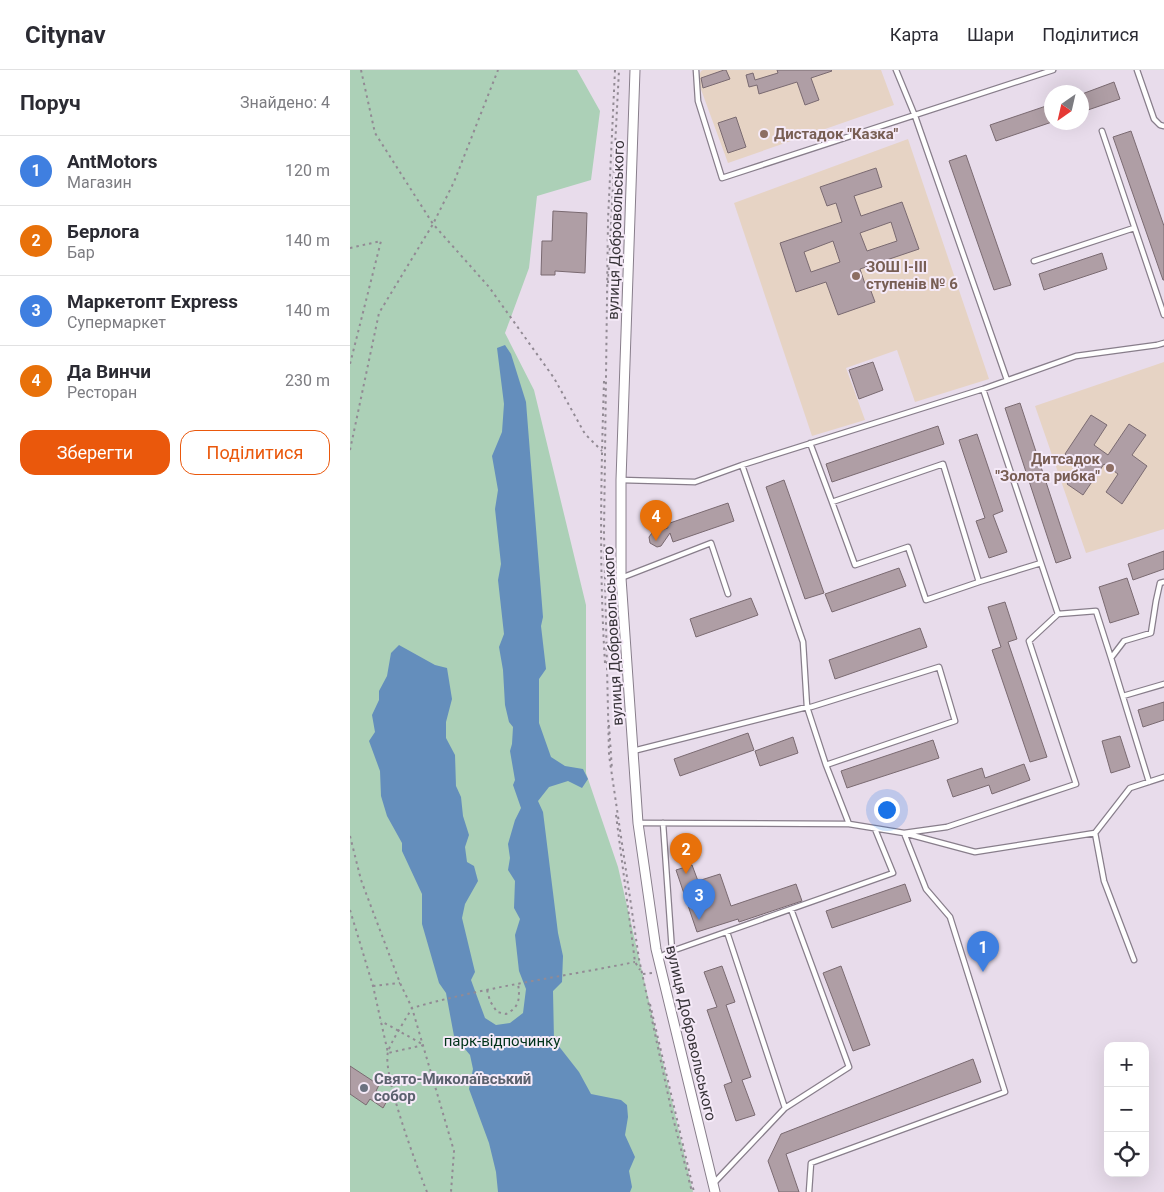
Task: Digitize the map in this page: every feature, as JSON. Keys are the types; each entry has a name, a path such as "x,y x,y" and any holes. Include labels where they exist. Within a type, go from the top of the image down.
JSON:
{"street":[{"name":"вулиця Добровольського","path":"635,70 621,480 621,578 638,823 658,958 714,1188"}],"lane":[{"path":"696,70 698,101 722,178 1053,70"},
{"path":"896,70 1007,380"},
{"path":"1137,70 1154,118 1160,125 1164,126"},
{"path":"1102,131 1164,315"},
{"path":"1034,261 1134,228"},
{"path":"621,480 695,482 810,443 983,389 1076,356 1164,343"},
{"path":"983,389 1058,614"},
{"path":"810,443 855,565 908,547 926,600 1041,563"},
{"path":"832,502 943,464 979,582"},
{"path":"742,465 803,642 807,707 826,765 849,824"},
{"path":"621,578 711,543 728,594"},
{"path":"1111,658 1124,641 1151,633 1160,583 1164,582"},
{"path":"904,833 947,828 1076,784 1029,641 1058,614 1096,611 1150,782"},
{"path":"633,750 807,707 811,708 939,666 956,721 826,765"},
{"path":"1123,696 1164,684"},
{"path":"638,823 849,824 904,833 975,852 1095,833 1130,788 1164,777"},
{"path":"663,823 672,952"},
{"path":"658,958 893,873 875,829"},
{"path":"810,1192 811,1163 1005,1092 950,917 926,889 904,833"},
{"path":"1095,833 1104,881 1134,960"},
{"path":"714,1188 785,1108 849,1067 791,909"},
{"path":"727,932 785,1108"}],"path":[{"path":"361,70 375,133 433,224 489,287 554,378 585,434 602,452"},
{"path":"350,450 379,312 433,224 454,182 498,70"},
{"path":"350,248 380,241 350,364"},
{"path":"350,836 361,880 400,983 412,1008 424,1045 454,1151 451,1192"},
{"path":"350,910 373,986 388,1052 390,1077 407,1137 427,1192"},
{"path":"388,1052 412,1008 438,1000 493,988 635,962"},
{"path":"643,974 694,1192"},
{"path":"373,986 400,983"},
{"path":"487,990 490,1001 497,1012 506,1014 513,1010 520,997 518,983"},
{"path":"381,1020 424,1045"},
{"path":"388,1052 424,1045"}],"shaded area":[{"name":"Дистадок \"Казка\"","path":"703,70 881,70 894,105 728,163 699,84 698,78"},
{"name":"ЗОШ І-ІІІ ступенів № 6","path":"908,139 989,379 915,402 897,350 846,368 865,420 812,436 734,203"},
{"name":"Дитсадок \"Золота рибка\"","path":"1164,362 1164,529 1086,553 1035,406"}],"green space":[{"name":"парк-відпочинку","path":"350,70 577,70 600,111 591,180 537,196 529,268 505,333 534,390 586,605 586,773 618,867 693,1192 350,1192"}],"water":[{"path":"505,345 511,354 526,402 543,617 541,626 546,669 539,679 539,723 551,757 565,766 583,769 588,779 582,788 568,781 549,787 538,801 543,812 558,933 563,956 562,982 553,991 554,1040 579,1072 591,1094 621,1100 627,1105 628,1117 625,1135 635,1157 629,1171 632,1187 630,1192 498,1192 496,1172 489,1143 469,1089 473,1069 470,1055 454,1036 446,993 439,983 422,924 422,894 402,851 402,843 387,816 381,796 380,771 369,741 375,732 372,715 379,700 379,691 387,676 391,653 399,645 435,665 447,668 452,699 446,722 446,738 455,755 456,786 461,797 463,816 469,835 465,847 467,862 474,866 478,881 465,904 462,918 475,972 471,980 485,1018 496,1025 510,1023 523,1013 526,989 519,971 515,935 520,919 514,908 515,881 508,870 510,858 508,844 515,820 521,808 513,785 515,780 510,751 513,727 509,722 505,705 503,670 499,647 504,634 498,580 501,564 495,509 498,490 492,456 502,432 504,404 497,348"}],"building":[{"path":"726,70 730,79 703,88 701,78"},
{"path":"777,70 832,71 811,78 819,100 805,105 797,82 759,94 757,85 749,87 746,75 753,73 755,80 778,73"},
{"path":"1114,82 1120,99 1089,110 1089,91"},
{"path":"1044,107 1044,125 996,141 990,125"},
{"path":"736,117 746,147 728,153 718,123"},
{"path":"1131,131 1164,226 1164,280 1113,137"},
{"path":"966,155 1011,285 994,290 949,161"},
{"path":"876,168 882,187 854,196 861,216 902,202 919,249 860,269 865,284 868,283 875,302 838,315 826,282 796,292 780,243 842,222 836,203 827,206 820,187","holes":["891,222 897,241 867,251 860,233","833,241 840,262 811,272 804,252"]},
{"path":"553,211 587,213 585,273 555,271 555,275 541,275 542,241 552,241"},
{"path":"1102,253 1107,269 1044,290 1039,274"},
{"path":"873,362 883,390 859,399 849,370"},
{"path":"1020,403 1071,558 1056,563 1005,408"},
{"path":"1091,415 1107,425 1094,445 1108,455 1129,424 1146,435 1132,455 1147,466 1122,504 1106,492 1118,474 1104,464 1083,495 1067,484 1080,465 1065,454"},
{"path":"938,426 944,444 832,482 826,464"},
{"path":"977,434 1003,511 993,515 1007,552 989,558 976,521 985,518 959,440"},
{"path":"784,480 824,593 805,599 766,487"},
{"path":"728,503 734,521 673,542 670,533 661,546 657,547 650,543 649,537 652,533 668,528 667,524"},
{"path":"1164,551 1164,569 1133,580 1128,564"},
{"path":"899,568 906,586 832,612 825,594"},
{"path":"1127,578 1139,614 1110,623 1099,587"},
{"path":"751,598 758,615 696,637 690,619"},
{"path":"1005,602 1017,639 1008,642 1047,757 1030,762 992,650 1001,647 988,607"},
{"path":"920,628 927,647 835,679 829,660"},
{"path":"1164,702 1164,720 1143,727 1138,710"},
{"path":"748,733 754,750 680,776 674,759"},
{"path":"1120,736 1130,767 1111,773 1102,741"},
{"path":"793,737 798,753 760,766 755,751"},
{"path":"933,740 939,758 847,788 841,771"},
{"path":"1024,764 1030,780 992,794 989,785 953,797 947,780 982,768 985,778"},
{"path":"692,865 698,881 720,874 731,906 796,884 802,901 739,922 738,919 697,932 676,870"},
{"path":"905,884 911,901 832,928 826,911"},
{"path":"722,966 735,1002 726,1005 751,1077 742,1080 755,1115 736,1121 724,1085 732,1082 707,1010 717,1007 704,972"},
{"path":"841,966 870,1045 853,1051 823,973"},
{"path":"973,1059 981,1082 786,1154 799,1192 779,1192 768,1161 781,1134"},
{"name":"Свято-Миколаївський собор","path":"350,1066 379,1085 376,1091 388,1099 383,1108 370,1099 366,1105 350,1094"}],"place":[{"name":"Дистадок \"Казка\"","path":"764,134"},
{"name":"ЗОШ І-ІІІ ступенів № 6","path":"856,276"},
{"name":"Дитсадок \"Золота рибка\"","path":"1110,468"},
{"name":"Да Винчи","path":"656,541"},
{"name":"Берлога","path":"686,874"},
{"name":"Маркетопт Express","path":"699,920"},
{"name":"AntMotors","path":"983,972"},
{"name":"Свято-Миколаївський собор","path":"364,1088"}]}
